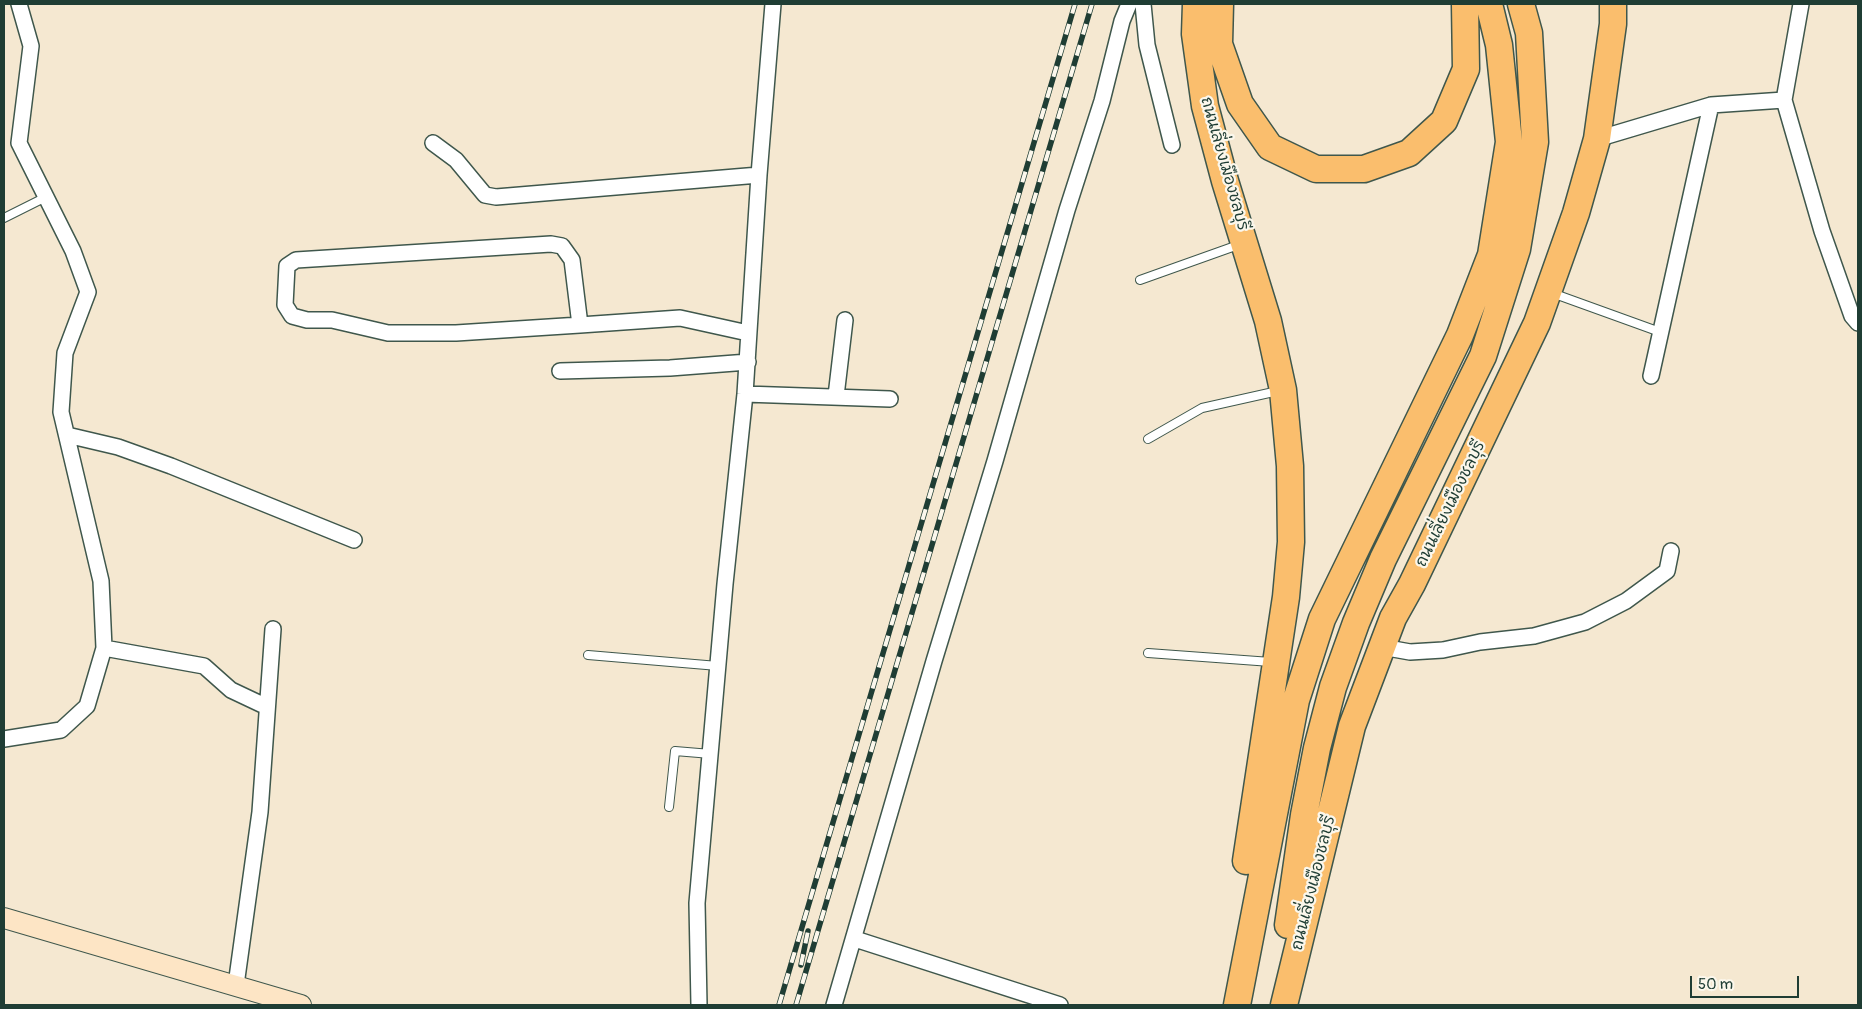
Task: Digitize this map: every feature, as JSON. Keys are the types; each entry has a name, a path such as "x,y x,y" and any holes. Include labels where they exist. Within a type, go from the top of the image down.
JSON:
{"highway":[{"name":"ถนนเลี่ยงเมืองชลบุรี","path":"1196,4 1195,34 1206,106 1225,181 1246,242 1268,320 1283,390 1290,466 1291,542 1276,662 1233,942 1228,1005"},
{"path":"1220,4 1219,44 1240,104 1270,147 1316,169 1364,169 1409,153 1444,121 1466,69 1465,4"},
{"path":"1238,1005 1296,700 1322,619 1460,335 1491,255 1509,142 1499,45 1489,4"},
{"path":"1280,1005 1304,815 1317,748 1333,687 1356,623 1383,559 1483,356 1517,249 1535,142 1528,33 1521,4"},
{"name":"ถนนเลี่ยงเมืองชลบุรี","path":"1284,1005 1352,726 1393,618 1416,576 1537,323 1576,213 1597,139 1613,24 1614,4"}],"street":[{"path":"4,739 61,730 87,706 104,648 101,581 61,412 65,353 88,292 73,251 19,143 31,46 19,4"},
{"path":"699,1005 698,903 718,666 748,362 748,333 758,175 773,4"},
{"path":"834,1005 934,661 996,462 1067,210 1102,100 1122,21 1129,4"},
{"path":"1143,4 1148,44 1172,144"},
{"path":"1801,4 1784,100 1822,231 1852,316 1858,323"},
{"path":"1597,139 1711,105 1784,100"},
{"path":"1651,376 1711,105"},
{"path":"433,143 456,160 485,195 496,197 758,175"},
{"path":"580,325 572,260 562,246 552,244 296,260 287,266 285,305 292,316 308,320 332,320 388,332 456,333 580,325 680,318 748,333"},
{"path":"836,396 845,320"},
{"path":"560,371 670,368 748,362"},
{"path":"745,394 890,399"},
{"path":"67,435 118,447 172,466 354,540"},
{"path":"1382,647 1410,652 1443,650 1480,642 1534,636 1585,622 1626,601 1667,571 1671,551"},
{"path":"236,985 260,812 273,629"},
{"path":"104,648 204,666 231,690 268,707"},
{"path":"4,918 301,1005"},
{"path":"854,939 1060,1005"}],"lane":[{"path":"4,218 46,197"},
{"path":"1140,280 1246,242"},
{"path":"1548,292 1660,332"},
{"path":"1148,439 1202,408 1283,390"},
{"path":"1148,653 1276,662"},
{"path":"588,655 718,666"},
{"path":"669,807 675,751 711,754"}],"railway":[{"path":"779,1005 1075,4"},
{"path":"796,1005 1092,4"},
{"path":"801,965 808,931"}]}
